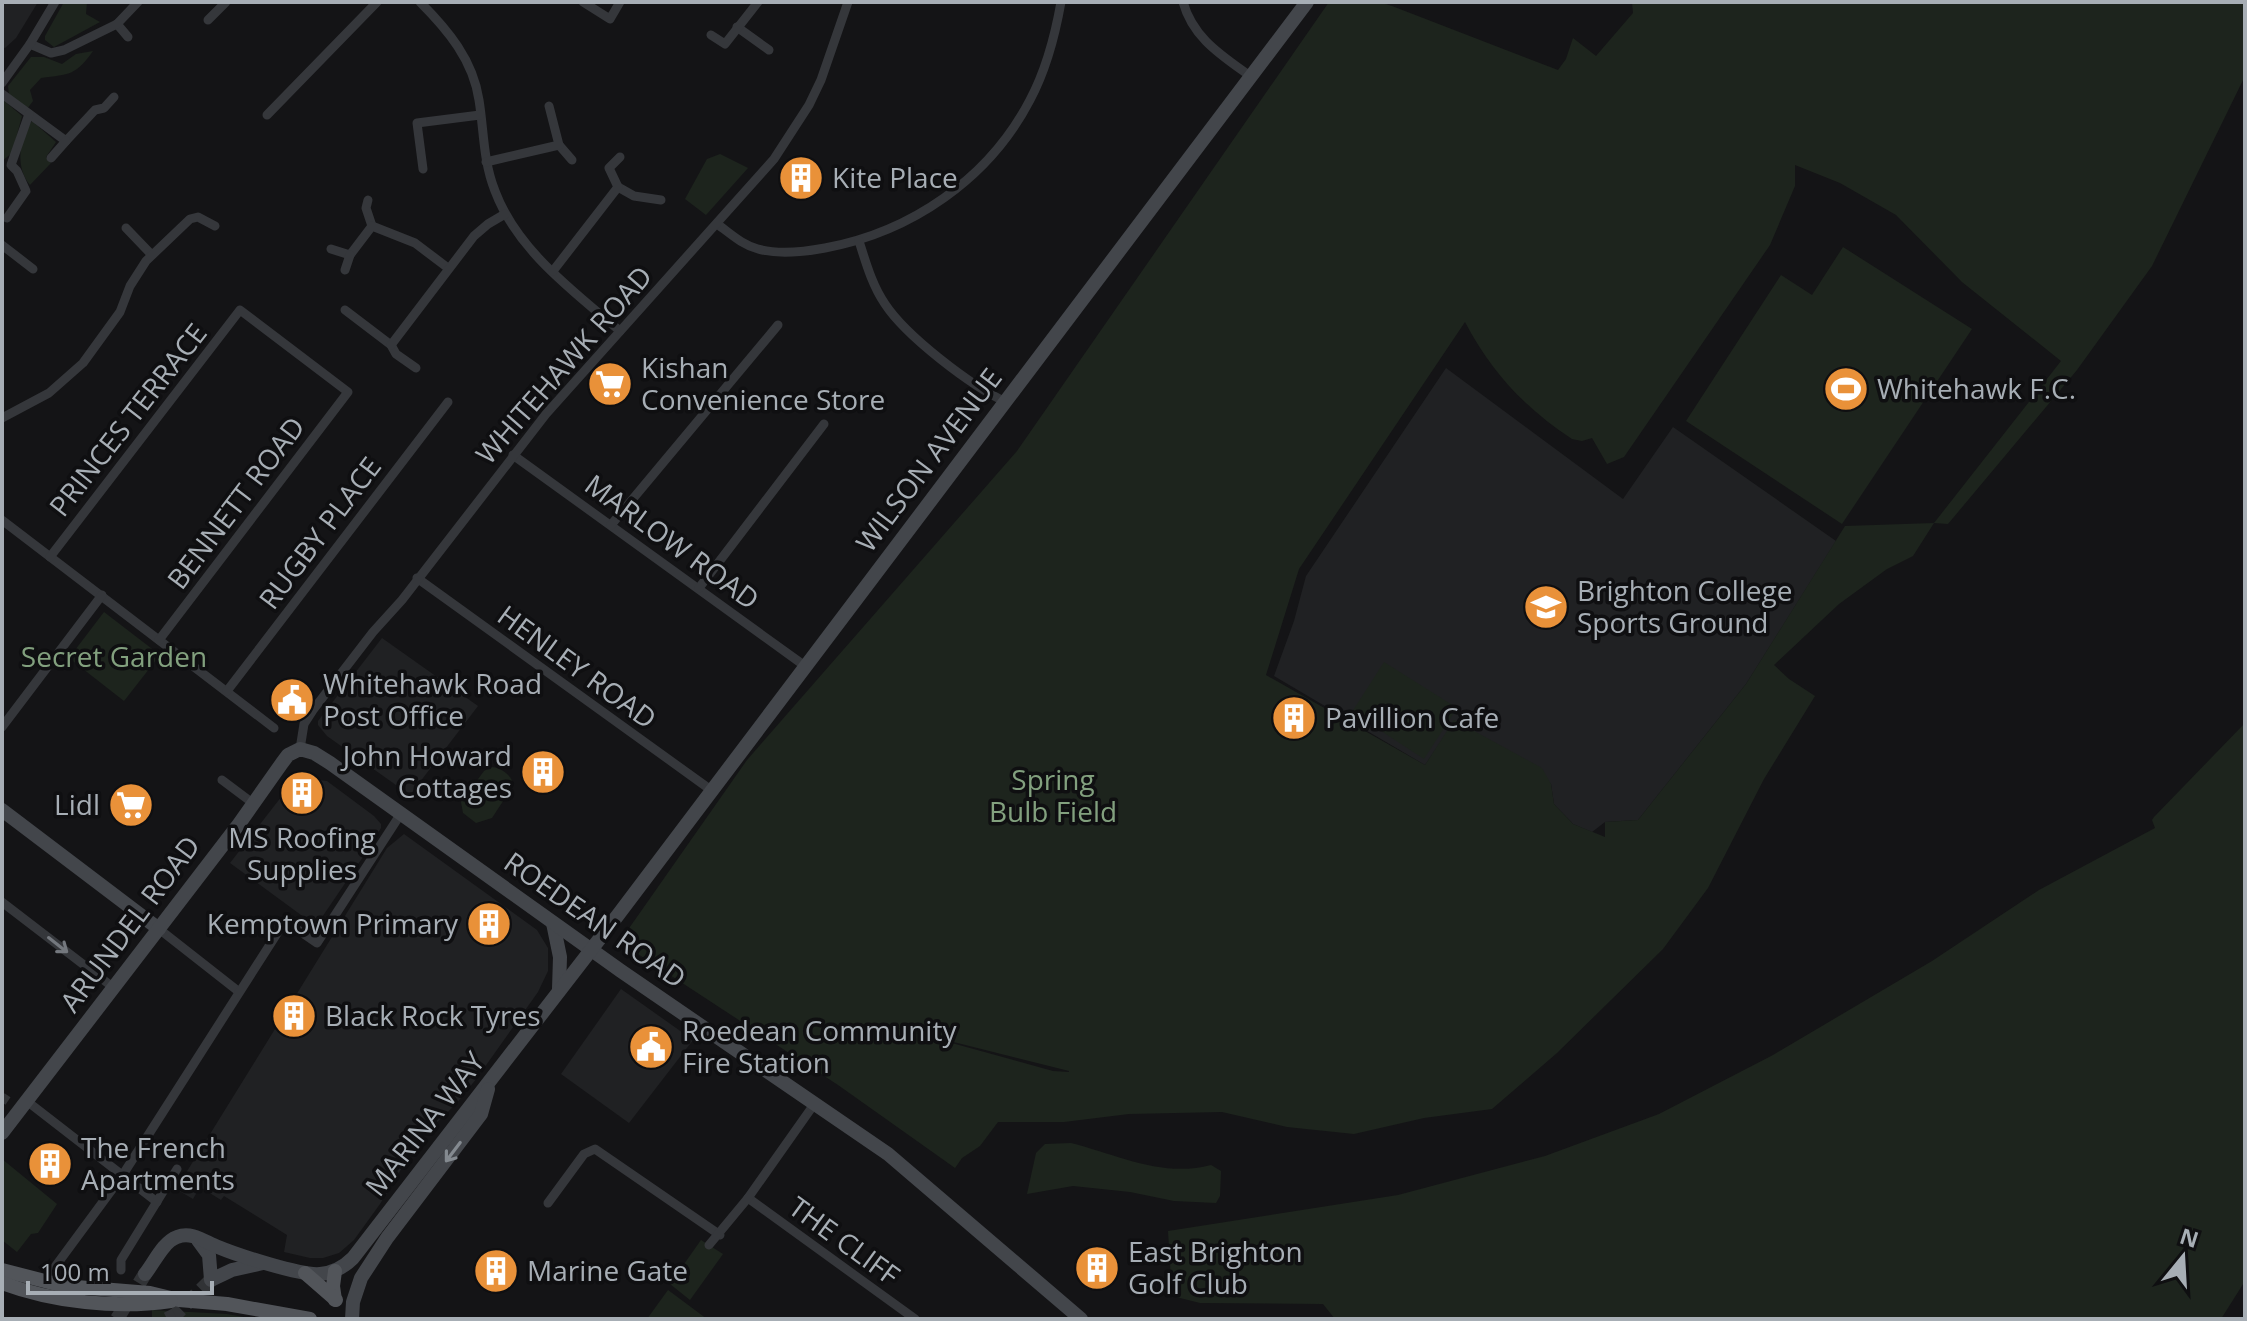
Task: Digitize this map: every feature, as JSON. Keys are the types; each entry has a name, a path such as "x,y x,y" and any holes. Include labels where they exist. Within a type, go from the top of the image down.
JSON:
{"main road":[{"path":"2,1270 46,1283 150,1293 310,1319"},
{"path":"305,1273 336,1300 333,1286 335,1271"},
{"path":"2,1283 61,1298 104,1303 150,1305 179,1300"}],"street":[{"path":"2,83 55,2"},
{"path":"30,44 54,53 117,24 138,2"},
{"path":"209,2 217,11"},
{"path":"208,20 226,2"},
{"path":"267,115 377,2"},
{"path":"420,2 462,52 476,87 486,162 505,214 524,243 620,331"},
{"path":"583,2 610,19 620,2"},
{"path":"711,35 725,44 758,2"},
{"name":"WHITEHAWK ROAD","path":"300,749 308,716 513,455 774,159 809,105 832,53 848,2"},
{"path":"717,224 748,245 763,250 803,251 859,241 890,229 941,201 972,176 999,147 1030,101 1057,28 1061,2"},
{"path":"1183,2 1201,38 1250,76"},
{"name":"WILSON AVENUE","path":"592,949 1307,2"},
{"path":"117,24 128,37"},
{"path":"737,27 769,50"},
{"path":"2,94 66,141"},
{"path":"51,158 95,110 104,108 114,97"},
{"path":"549,106 559,145 572,160"},
{"path":"7,218 26,191 17,171 7,165 29,114"},
{"path":"423,169 417,123 480,115"},
{"path":"486,162 559,145"},
{"path":"620,157 609,168 618,187 634,196 661,200"},
{"path":"553,271 618,187"},
{"path":"368,200 366,208 372,226 415,243 448,268"},
{"path":"2,418 49,393 83,363 120,312 130,286 151,254 199,213 215,226"},
{"path":"391,345 474,236 505,214"},
{"path":"345,270 350,255 372,226"},
{"path":"126,228 151,254"},
{"path":"859,241 877,291 893,315 940,357 990,395 1006,402"},
{"path":"2,245 33,269"},
{"path":"331,249 350,255"},
{"name":"PRINCES TERRACE","path":"50,557 240,310 348,392"},
{"path":"345,310 416,368"},
{"path":"611,525 778,325"},
{"name":"BENNETT ROAD","path":"159,640 348,392"},
{"name":"RUGBY PLACE","path":"227,691 448,402"},
{"path":"699,588 824,424"},
{"name":"MARLOW ROAD","path":"513,455 805,666"},
{"path":"2,520 274,728"},
{"name":"HENLEY ROAD","path":"417,578 711,790"},
{"path":"2,727 102,595"},
{"name":"ARUNDEL ROAD","path":"2,1133 254,804 288,755 300,749"},
{"name":"ROEDEAN ROAD","path":"300,749 314,753 553,923 888,1154 1081,1319"},
{"path":"222,780 254,804"},
{"path":"2,810 238,991"},
{"path":"46,1283 122,1176 285,921 317,943 400,815"},
{"path":"2,902 114,988"},
{"path":"553,923 559,947 559,989"},
{"name":"MARINA WAY","path":"335,1271 357,1253 592,949"},
{"path":"352,1319 353,1302 361,1278 387,1238 481,1114 489,1085"},
{"path":"709,1245 748,1198 815,1103"},
{"path":"20,1106 157,1202"},
{"path":"548,1203 584,1154 595,1149 720,1235"},
{"path":"121,1270 121,1260 177,1169"},
{"name":"THE CLIFF","path":"748,1198 915,1319"},
{"path":"145,1274 174,1238 180,1235 195,1237 305,1273 335,1271"},
{"path":"195,1237 209,1255 211,1280 242,1267 268,1262"}],"shaded area":[{"path":"2,2 38,2 16,38 5,48 2,47"},
{"name":"Brighton College Sports Ground","path":"1446,368 1623,499 1673,427 1836,541 1746,684 1638,820 1605,822 1592,832 1573,824 1554,804 1551,784 1455,721 1425,765 1274,676 1306,576"},
{"path":"382,638 478,706 410,795 327,736 318,725"},
{"path":"301,778 327,781 381,824 365,854 316,926 230,863 292,783"},
{"path":"404,834 537,930 548,948 548,971 538,992 456,1104 425,1134 418,1135 406,1130 397,1142 405,1154 403,1166 354,1240 339,1253 323,1258 284,1252 287,1235 224,1196 221,1200 200,1187 193,1199 176,1189 387,848"},
{"path":"621,989 693,1040 629,1123 561,1074"}],"green space":[{"path":"64,2 87,2 86,14 100,22 54,47 45,40 45,36"},
{"name":"Spring Bulb Field","path":"1329,2 1379,2 1558,70 1566,59 1573,38 1596,56 1633,13 1632,2 2245,2 2245,76 2152,266 2077,370 1948,524 1934,523 1913,556 1887,569 1839,604 1774,665 1815,696 1764,779 1708,888 1663,949 1557,1053 1492,1109 1424,1118 1354,1134 1287,1127 1222,1112 1129,1114 1064,1122 998,1122 980,1146 962,1158 955,1168 838,1085 623,943 625,934 747,760 1017,451","holes":["1795,165 1840,183 1896,215 1962,282 2061,361 1934,523 1845,526 1746,684 1638,820 1605,822 1605,837 1573,824 1554,804 1551,784 1542,768 1454,720 1425,765 1266,675 1299,569 1465,322 1498,373 1539,414 1572,439 1582,441 1592,438 1607,464 1624,457 1770,245 1795,186","890,1026 1069,1071 1069,1072 1053,1071"]},
{"path":"93,51 71,72 41,78 30,90 33,101 27,109 9,95 8,86 31,57 44,57 62,64 76,54"},
{"path":"2,99 22,116 12,153 2,161"},
{"path":"32,121 56,142 46,157 51,163 30,185 22,170 20,153"},
{"path":"720,154 748,168 706,215 685,199 707,159"},
{"path":"1843,247 1972,329 1842,524 1686,421 1781,275 1812,295"},
{"name":"Secret Garden","path":"104,612 160,655 124,701 69,658"},
{"path":"1384,662 1457,708 1424,759 1352,712"},
{"name":"East Brighton Golf Club","path":"2245,723 2245,1281 2221,1319 1335,1319 1323,1304 1200,1303 1172,1296 1168,1231 1398,1195 1545,1156 1659,1114 1773,1055 1932,961 2039,890 2155,828 2154,817"},
{"path":"491,767 506,773 513,786 492,818 476,823 463,813 461,802 484,771"},
{"path":"1071,1143 1158,1167 1175,1169 1211,1165 1221,1171 1220,1196 1216,1203 1174,1201 1130,1192 1073,1186 1027,1194 1036,1153 1045,1144"},
{"path":"2,1159 57,1204 38,1233 31,1234 17,1252 2,1240"},
{"path":"701,1240 723,1254 690,1300 670,1284"},
{"path":"668,1290 707,1319 647,1319"},
{"path":"152,1310 227,1314 255,1319 152,1319"}],"tunnel":[{"path":"2,1097 8,1101"},
{"path":"117,1319 145,1274"},
{"path":"171,1319 211,1280"},
{"path":"167,1319 175,1315"}],"place":[{"name":"Kite Place","path":"801,178"},
{"name":"Kishan Convenience Store","path":"610,384"},
{"name":"Whitehawk F.C.","path":"1846,389"},
{"name":"Brighton College Sports Ground","path":"1546,607"},
{"name":"Whitehawk Road Post Office","path":"292,700"},
{"name":"Pavillion Cafe","path":"1294,718"},
{"name":"John Howard Cottages","path":"543,772"},
{"name":"MS Roofing Supplies","path":"302,793"},
{"name":"Lidl","path":"131,805"},
{"name":"Kemptown Primary","path":"489,924"},
{"name":"Black Rock Tyres","path":"294,1016"},
{"name":"Roedean Community Fire Station","path":"651,1047"},
{"name":"The French Apartments","path":"50,1164"},
{"name":"East Brighton Golf Club","path":"1097,1268"},
{"name":"Marine Gate","path":"496,1271"}]}
